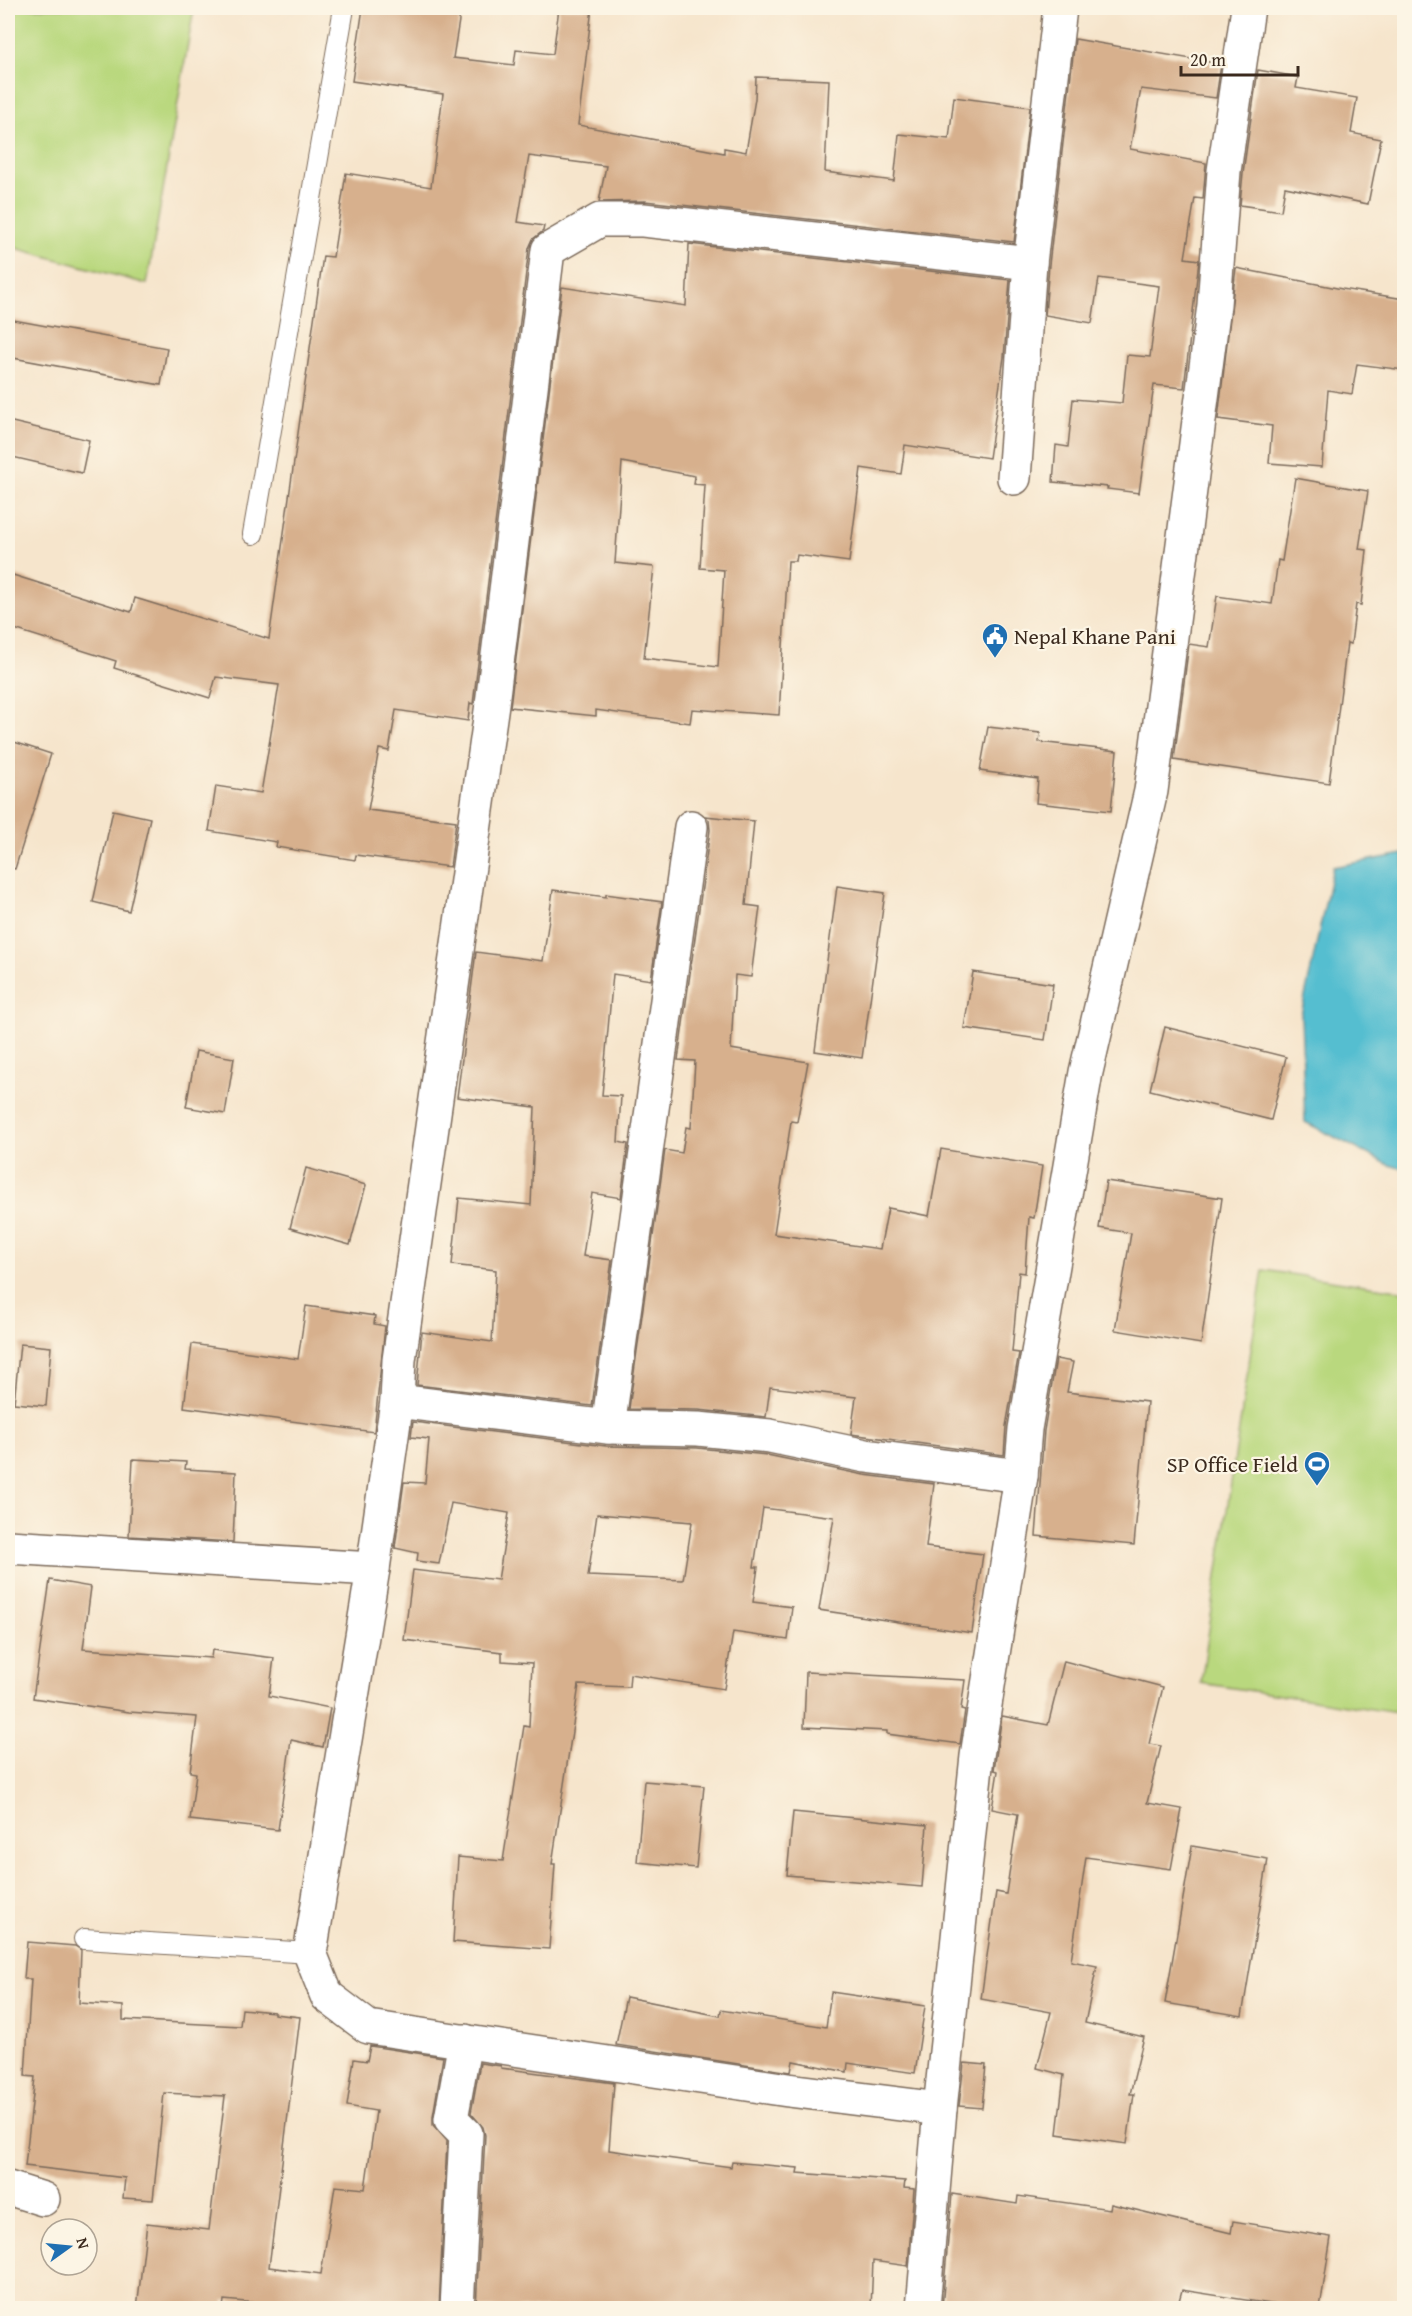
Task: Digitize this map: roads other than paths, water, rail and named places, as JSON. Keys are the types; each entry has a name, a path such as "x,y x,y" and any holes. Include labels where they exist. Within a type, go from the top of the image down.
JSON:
{"street":[{"path":"1014,478 1029,263 1060,8"},
{"path":"923,2308 939,2109 977,1756 1021,1476 1025,1429 1086,1072 1151,791 1214,305 1224,171 1248,8"},
{"path":"939,2109 788,2090 368,2027 327,1996 310,1953 374,1569 397,1401 399,1360 492,704 548,250 600,220 644,220 1029,263"},
{"path":"608,1427 691,827"},
{"path":"397,1401 608,1427 698,1429 770,1436 866,1456 1021,1476"},
{"path":"8,1548 374,1569"},
{"path":"457,2308 466,2134 451,2119 465,2041"},
{"path":"8,2188 43,2199"}],"lane":[{"path":"253,534 344,8"},
{"path":"84,1939 310,1953"}],"water":[{"path":"1404,854 1404,1169 1389,1165 1305,1122 1301,1015 1333,867"}],"place":[{"name":"Nepal Khane Pani","path":"995,659"},
{"name":"SP Office Field","path":"1317,1487"}]}
